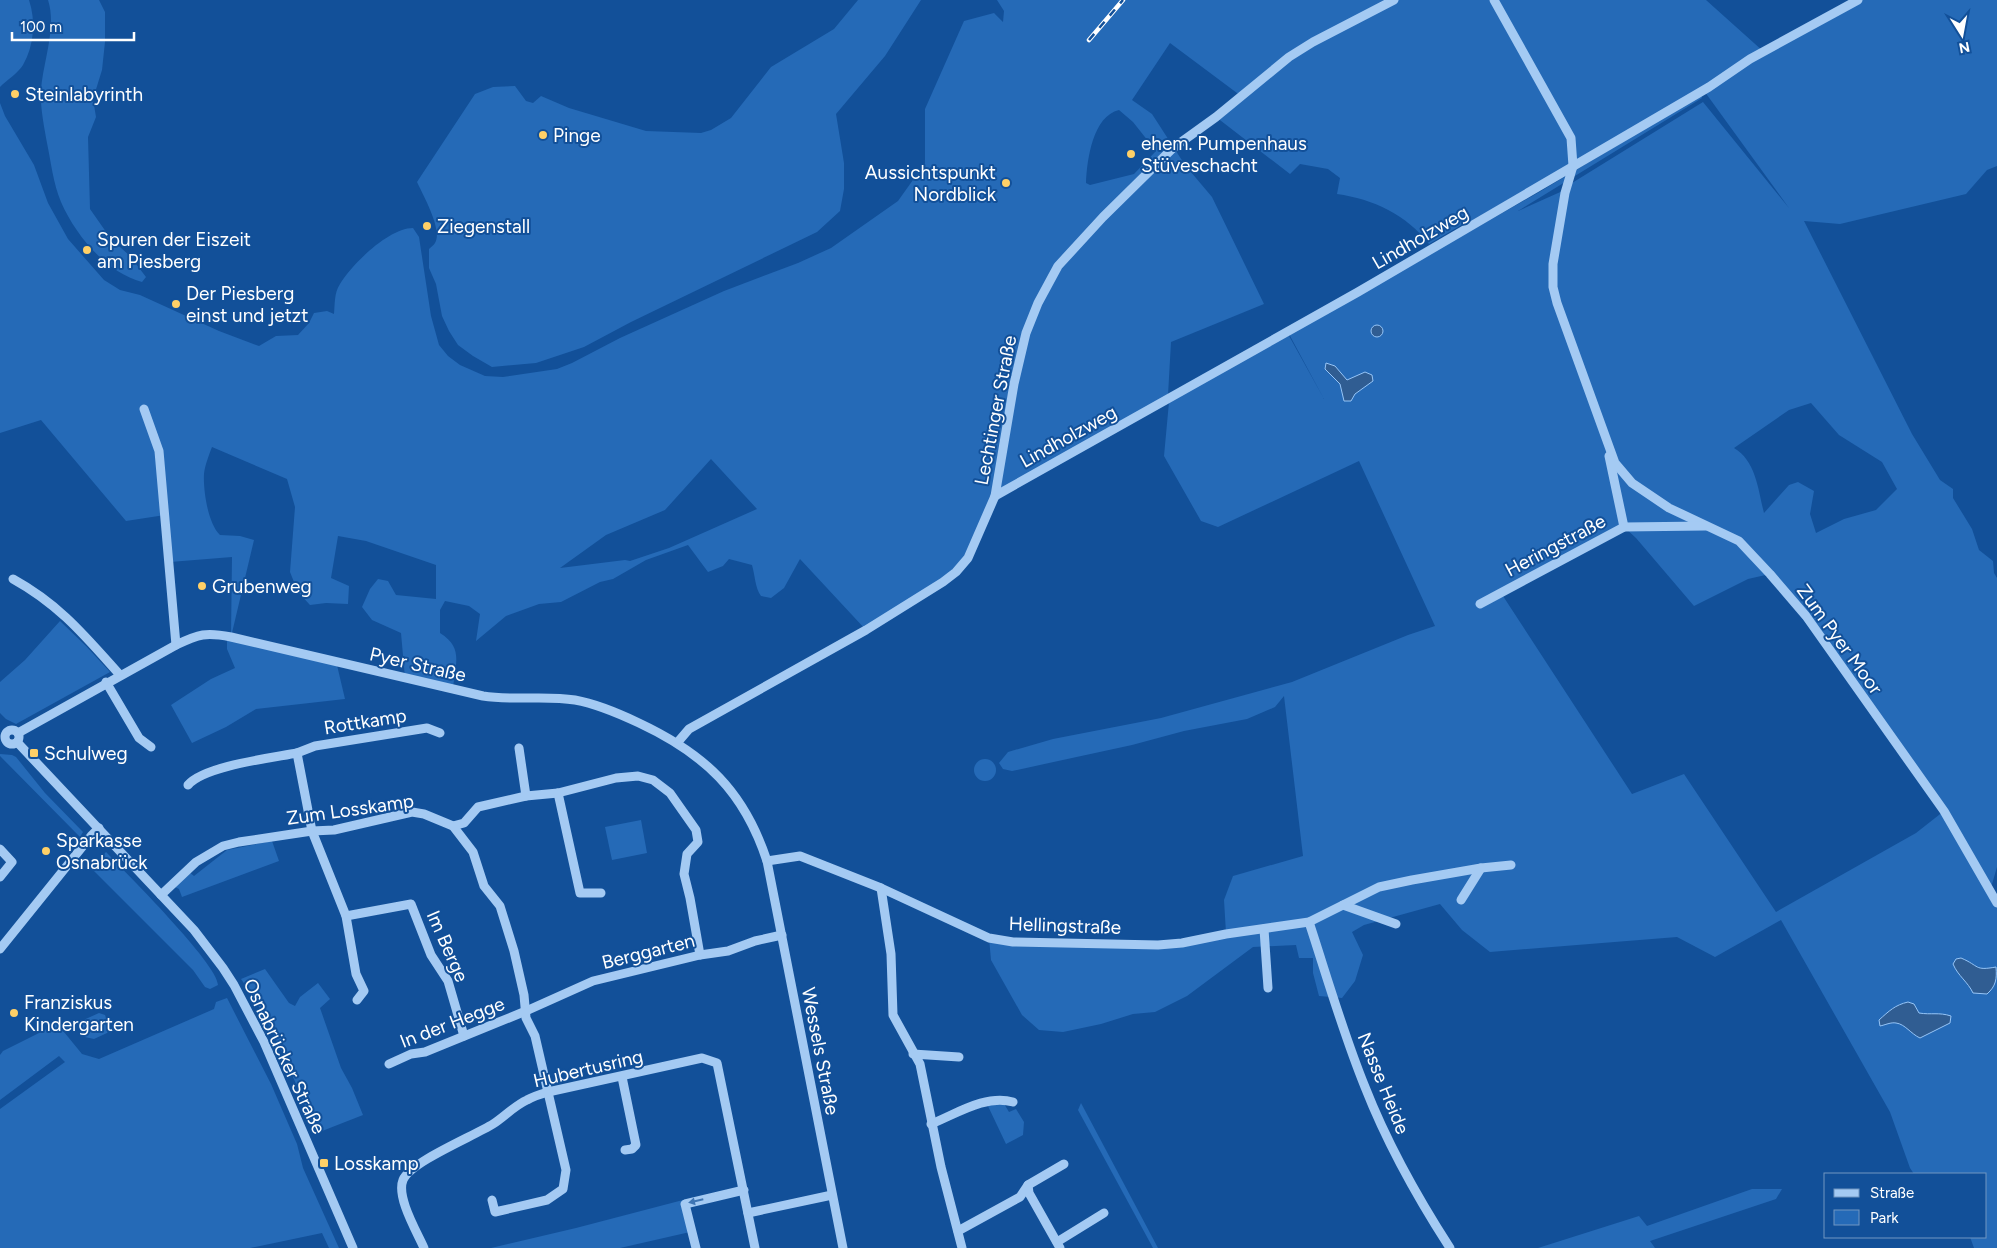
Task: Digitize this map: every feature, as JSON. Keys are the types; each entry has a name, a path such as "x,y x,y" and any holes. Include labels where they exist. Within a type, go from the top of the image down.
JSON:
{"street":[{"name":"Lechtinger Straße","path":"677,743 689,729 866,630 956,572 968,558 995,496 1017,367 1026,332 1038,303 1058,266 1103,216 1173,148 1216,117 1289,57 1313,42 1394,0"},
{"name":"Zum Pyer Moor","path":"1494,0 1572,138 1573,166 1565,193 1556,242 1553,264 1553,287 1557,304 1615,463 1632,484 1669,508 1739,540 1806,616 1944,811 1997,903"},
{"name":"Lindholzweg","path":"995,496 1358,292 1709,87 1750,59 1858,0"},
{"path":"144,409 159,451 176,645"},
{"name":"Zum Pyer Moor","path":"1608,446 1609,460 1624,527"},
{"name":"Heringstraße","path":"1480,604 1624,527 1708,526"},
{"path":"13,580 38,593 70,620 120,675"},
{"name":"Pyer Straße","path":"18,737 106,682 191,637 206,633 227,636 483,696 505,699 572,700 616,712 677,743 695,755 726,782 749,816 760,838 768,861"},
{"path":"106,682 139,738 151,748"},
{"name":"Rottkamp","path":"188,785 194,778 215,770 296,753 316,746 427,728 440,733"},
{"path":"12,729 18,737 11,744 3,736 12,729"},
{"name":"Osnabrücker Straße","path":"18,737 194,930 223,968 264,1042 353,1248"},
{"path":"519,748 526,796"},
{"path":"296,753 312,831 346,916 356,974 364,991 357,1000"},
{"path":"453,826 464,823 478,808 526,796 558,793 616,778 638,776 653,780 670,793 696,830 698,842 687,854 684,874 700,955"},
{"path":"558,793 580,893 601,893"},
{"name":"Zum Losskamp","path":"161,895 196,862 223,846 239,842 312,831 334,830 412,812 424,814 453,826 473,852 484,886 500,906 514,951 526,1018 535,1036 566,1170 563,1189 547,1200 495,1212 492,1200"},
{"path":"0,949 90,836 99,828"},
{"path":"0,849 12,862 0,878"},
{"name":"Hellingstraße","path":"768,861 800,856 881,888 990,938 1013,942 1158,945 1182,943 1226,934 1309,922 1380,887 1481,868 1511,865"},
{"name":"Wessels Straße","path":"768,861 843,1248"},
{"path":"1461,900 1481,868"},
{"path":"881,888 891,954 893,1015 920,1064 931,1124 962,1248"},
{"name":"Im Berge","path":"346,916 411,904 431,955 448,981 464,1036"},
{"path":"1343,905 1396,924"},
{"name":"Nasse Heide","path":"1309,922 1365,1088 1397,1157 1450,1248"},
{"path":"1264,929 1268,988"},
{"name":"Berggarten","path":"526,1011 593,982 700,955 728,951 755,941 782,935"},
{"name":"In der Hegge","path":"389,1064 411,1054 425,1052 526,1011"},
{"path":"913,1054 958,1057"},
{"name":"Hubertusring","path":"424,1248 401,1190 407,1173 422,1162 492,1124 528,1099 548,1092 702,1058 717,1063 755,1248"},
{"path":"622,1077 636,1145 632,1149 625,1150"},
{"path":"931,1124 985,1102 1003,1099 1013,1102"},
{"path":"958,1231 1020,1196 1028,1185 1064,1164"},
{"path":"1028,1185 1029,1193 1059,1245 1104,1213"},
{"path":"696,1248 685,1204 744,1190"},
{"path":"748,1214 832,1194"}],"green space":[{"path":"0,0 29,0 33,16 33,33 30,50 23,65 0,87"},
{"path":"48,0 99,0 105,12 105,42 102,70 93,99 96,117 88,137 90,209 111,239 130,256 146,277 142,282 116,270 94,251 67,215 58,195 41,103 42,79 49,45 51,22"},
{"path":"858,0 921,0 885,56 836,114 844,163 844,189 840,211 817,232 631,322 584,347 536,363 492,367 458,345 442,316 436,284 429,268 429,249 435,243 437,237 431,212 417,182 475,94 493,87 515,86 526,101 533,103 541,96 569,108 646,131 701,133 711,130 731,118 771,67 834,29"},
{"path":"997,0 1706,0 1764,52 1857,0 1997,0 1997,166 1987,170 1966,194 1840,224 1804,221 1912,434 1940,480 1953,489 1953,498 1972,529 1979,550 1993,561 1994,573 1997,578 1997,867 1990,891 1997,903 1997,1248 1974,1248 1970,1238 1987,1238 1987,1173 1913,1173 1890,1112 1781,920 1715,957 1677,937 1490,952 1462,930 1440,904 1364,925 1352,932 1363,955 1355,981 1342,998 1319,996 1313,973 1313,958 1299,958 1296,945 1253,947 1187,996 1155,1012 1133,1014 1101,1024 1063,1032 1039,1030 1022,1015 991,960 989,938 1158,945 1226,933 1224,900 1233,876 1303,856 1284,696 1275,707 1247,719 1184,731 1132,745 1012,771 1003,769 999,763 1008,752 1053,739 1161,718 1292,682 1435,626 1359,461 1218,527 1201,521 1164,456 1169,402 1288,334 1324,399 1289,334 1541,191 1701,95 1702,98 1518,211 1567,189 1572,183 1703,102 1789,208 1702,88 1464,225 1461,218 1463,224 1429,244 1410,225 1388,210 1376,204 1337,194 1340,178 1328,169 1300,164 1290,174 1216,117 1241,96 1170,43 1132,100 1152,114 1185,165 1212,197 1264,304 1171,342 1168,395 995,496 978,538 956,572 866,630 800,559 784,588 771,598 761,596 759,593 752,565 729,559 723,566 708,572 688,545 646,560 613,579 600,582 561,602 539,604 506,616 476,641 480,614 469,606 445,601 440,610 440,633 448,639 455,651 456,664 453,689 405,678 401,633 372,620 362,607 370,589 378,579 388,581 396,595 436,599 436,565 366,541 338,536 331,578 349,586 348,604 326,603 310,605 298,592 290,572 295,507 287,479 212,447 205,467 204,481 205,497 212,523 220,535 240,536 254,540 231,637 336,661 345,699 256,709 226,727 192,743 171,705 211,679 235,668 227,649 227,636 231,636 232,557 170,562 165,515 126,521 41,420 0,433 0,103 5,116 34,165 48,203 68,239 104,280 120,290 140,295 219,331 259,346 276,336 298,335 309,323 314,313 327,311 334,314 338,287 362,257 393,234 413,228 419,237 431,316 439,345 448,356 460,365 485,376 503,377 557,369 724,291 798,263 831,248 898,201 925,163 925,109 964,21 994,13 1003,22 1004,11","holes":["1119,110 1133,122 1156,151 1134,174 1090,185 1086,183 1087,173 1090,151 1097,129 1110,114","1811,403 1839,435 1882,462 1897,489 1876,510 1844,519 1816,533 1810,514 1814,491 1798,482 1789,485 1764,513 1752,468 1747,460 1734,448 1789,410","711,459 757,509 669,548 630,561 560,568 606,535 665,510","1624,527 1636,538 1694,606 1748,579 1770,574 1944,811 1916,833 1776,912 1684,774 1632,794 1501,593"]},
{"path":"60,621 110,672 16,724 6,719 0,713 0,682 25,660"},
{"path":"0,754 16,757 45,793 83,832 80,837 0,756"},
{"path":"985,759 993,762 996,770 993,778 985,781 977,778 974,770 977,762"},
{"path":"641,820 647,853 612,860 605,827"},
{"path":"272,841 279,861 182,897 179,889 175,887 189,872 194,876 227,850"},
{"path":"106,852 188,939 214,974 218,985 210,989 205,987 193,970 91,868"},
{"path":"265,969 289,1003 295,1006 300,997 318,983 330,999 320,1008 341,1068 363,1115 317,1133 264,1015 241,979"},
{"path":"227,998 271,1084 297,1144 303,1168 339,1248 329,1248 322,1233 250,1248 0,1248 0,1109 65,1062 59,1056 0,1100 0,1055 3,1051 45,1030 55,1021 82,1054 99,1059 214,1009 216,1002"},
{"path":"99,1013 105,1015 110,1029 107,1033 94,1039 85,1037 79,1030 79,1022"},
{"path":"1003,1102 1009,1112 1016,1109 1024,1122 1023,1135 1006,1144 987,1104"},
{"path":"1081,1103 1158,1248 1153,1248 1078,1110"},
{"path":"1752,1189 1782,1189 1776,1199 1650,1241 1655,1248 1538,1248 1639,1216 1647,1226"},
{"path":"683,1200 690,1232 620,1248 491,1248 576,1228"}],"shaded area":[{"path":"1375,325 1379,325 1383,331 1379,337 1375,337 1371,333 1371,329"},
{"path":"1326,363 1335,366 1347,380 1365,372 1372,375 1373,381 1355,394 1351,401 1344,401 1340,384 1325,369"},
{"path":"1961,958 1980,968 1996,967 1995,982 1987,994 1973,993 1953,964 1956,959"},
{"path":"1903,1003 1914,1004 1919,1013 1951,1016 1950,1023 1920,1038 1899,1024 1892,1023 1880,1026 1879,1020 1886,1014"}],"railway":[{"path":"1089,40 1123,0"}],"place":[{"name":"Steinlabyrinth","path":"15,94"},
{"name":"Pinge","path":"543,135"},
{"name":"ehem. Pumpenhaus Stüveschacht","path":"1131,154"},
{"name":"Aussichtspunkt Nordblick","path":"1006,183"},
{"name":"Ziegenstall","path":"427,226"},
{"name":"Spuren der Eiszeit am Piesberg","path":"87,250"},
{"name":"Der Piesberg einst und jetzt","path":"176,304"},
{"name":"Grubenweg","path":"202,586"},
{"name":"Schulweg","path":"34,753"},
{"name":"Sparkasse Osnabrück","path":"46,851"},
{"name":"Franziskus Kindergarten","path":"14,1013"},
{"name":"Losskamp","path":"324,1163"}]}
